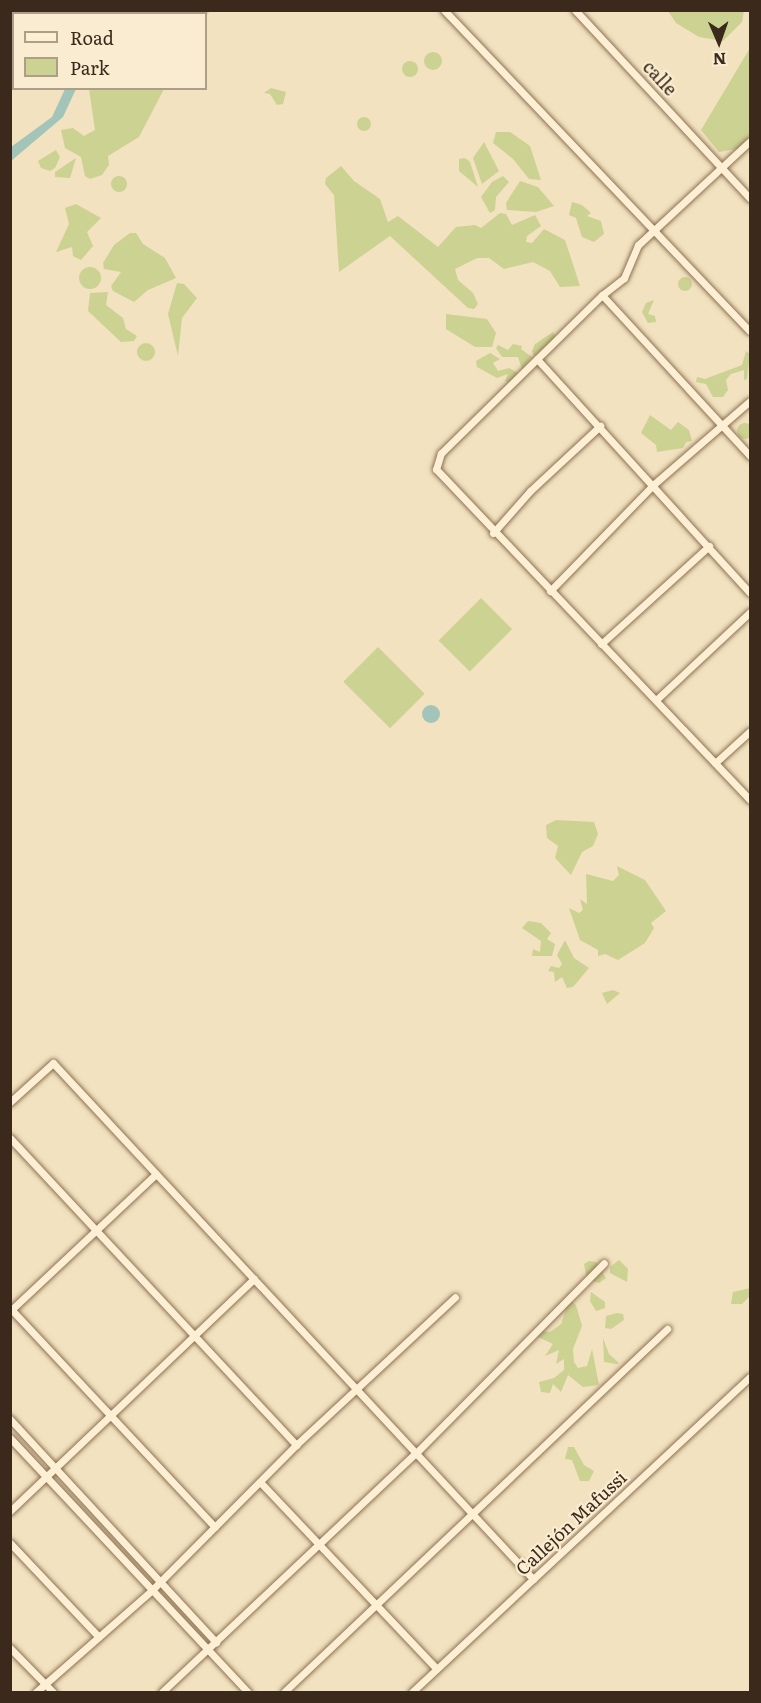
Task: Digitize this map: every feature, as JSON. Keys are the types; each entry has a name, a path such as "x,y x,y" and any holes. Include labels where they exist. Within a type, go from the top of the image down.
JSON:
{"street":[{"path":"444,10 652,232 750,331"},
{"name":"calle","path":"575,10 750,198"},
{"path":"750,141 638,245 624,278 602,295 441,453 436,469 493,533 750,800"},
{"path":"602,295 750,456"},
{"path":"537,359 750,593"},
{"path":"550,591 653,484 723,427 750,401"},
{"path":"493,533 530,491 600,426"},
{"path":"601,645 709,546"},
{"path":"656,700 750,612"},
{"path":"715,763 750,731"},
{"path":"10,1102 53,1063 533,1579"},
{"path":"10,1138 195,1333 296,1445"},
{"path":"156,1174 11,1310 215,1527"},
{"path":"162,1692 416,1453 604,1263"},
{"path":"10,1511 254,1279"},
{"path":"36,1692 152,1590 296,1445 455,1297"},
{"path":"284,1692 667,1329"},
{"name":"Callejón Mafussi","path":"412,1692 750,1377"},
{"path":"10,1419 162,1580 216,1642"},
{"path":"10,1438 248,1692"},
{"path":"260,1482 437,1670"},
{"path":"10,1543 99,1637"},
{"path":"10,1648 53,1692"}],"green space":[{"path":"84,10 210,11 207,15 207,12 84,12"},
{"path":"668,11 744,11 742,22 723,41 699,37 676,23"},
{"path":"750,48 750,140 742,148 719,152 701,130"},
{"path":"433,52 439,55 442,61 439,67 433,70 427,67 424,61 427,55"},
{"path":"407,61 413,61 418,69 416,75 407,77 402,72 402,66"},
{"path":"271,88 286,92 283,104 277,105 270,94 264,93"},
{"path":"89,90 163,90 139,137 108,156 109,165 102,175 90,179 85,176 81,157 65,148 61,130 73,128 84,136 95,130"},
{"path":"364,117 369,119 371,124 369,129 364,131 359,129 357,124 359,119"},
{"path":"496,132 510,132 530,146 541,180 529,179 513,159 493,143"},
{"path":"484,142 499,171 482,184 473,158"},
{"path":"56,150 60,157 55,168 50,171 41,168 38,161"},
{"path":"76,158 70,178 55,177 55,172"},
{"path":"465,158 470,162 478,187 459,171 459,159"},
{"path":"341,166 354,181 380,199 388,222 398,216 438,247 456,227 475,225 481,228 500,213 506,214 512,225 535,215 541,226 527,236 526,242 532,243 544,229 565,240 580,286 560,287 550,271 533,262 504,269 489,258 477,258 455,269 458,280 473,293 478,304 474,309 468,308 390,236 339,272 334,195 325,184 326,178"},
{"path":"116,176 122,176 127,184 125,190 116,192 111,187 111,181"},
{"path":"503,176 509,182 496,197 495,210 490,213 481,197 492,182"},
{"path":"520,181 538,187 554,206 536,212 507,210 506,203"},
{"path":"572,202 582,205 591,213 587,216 601,221 604,234 594,242 582,237 576,218 569,215"},
{"path":"76,204 101,218 87,232 93,246 81,260 73,256 72,247 56,252 69,224 65,208"},
{"path":"130,233 136,233 143,244 165,258 176,278 148,290 134,302 113,291 111,286 121,272 104,269 103,263 114,245"},
{"path":"90,267 100,274 101,278 94,288 90,289 80,282 79,278 86,268"},
{"path":"682,277 688,277 692,284 688,291 682,291 678,287 678,281"},
{"path":"177,283 184,284 197,298 182,318 178,356 168,314"},
{"path":"108,292 106,305 123,318 126,329 137,336 134,341 121,342 88,311 90,293"},
{"path":"654,300 648,314 655,316 656,322 648,323 642,312 646,303"},
{"path":"446,314 487,319 496,333 492,347 475,347 446,329"},
{"path":"553,332 556,338 534,356 532,351 535,344"},
{"path":"142,343 150,343 155,348 153,359 142,361 137,356 137,348"},
{"path":"513,344 522,346 521,349 532,357 522,369 518,357 502,357 496,348 498,345 508,350"},
{"path":"746,351 750,354 747,379 744,380 744,370 731,374 726,380 728,390 723,397 713,397 706,384 696,382 697,377 705,379 742,365"},
{"path":"490,353 500,359 493,363 498,371 509,368 518,373 509,383 505,381 508,374 497,378 477,367 476,361"},
{"path":"650,415 671,430 678,422 689,430 692,441 686,442 683,448 657,452 656,445 641,433"},
{"path":"745,423 753,431 745,439 737,431"},
{"path":"481,598 512,629 470,672 439,640"},
{"path":"378,647 425,694 390,728 343,682"},
{"path":"556,820 594,822 598,834 593,846 582,852 571,875 555,858 558,846 547,838 546,825"},
{"path":"617,866 645,880 666,911 651,923 654,928 645,943 618,960 605,954 598,956 598,950 580,940 569,908 579,913 583,910 580,899 587,904 586,874 613,881 619,875"},
{"path":"528,921 541,923 551,933 547,939 555,944 552,956 532,956 533,949 540,952 541,941 522,928"},
{"path":"565,940 574,958 589,968 573,987 567,988 562,977 555,982 554,972 548,971 551,966 559,968 562,964 557,955"},
{"path":"613,990 620,993 607,1004 602,993"},
{"path":"619,1260 628,1269 627,1282 610,1273 610,1267"},
{"path":"589,1261 596,1262 606,1278 599,1283 587,1279 584,1264"},
{"path":"750,1288 750,1296 742,1304 731,1304 733,1292"},
{"path":"591,1292 605,1302 605,1308 596,1311 590,1301"},
{"path":"569,1300 576,1305 582,1326 573,1349 574,1362 578,1368 587,1366 592,1349 599,1385 583,1387 568,1375 561,1392 553,1384 550,1393 541,1392 539,1382 554,1378 564,1370 564,1359 556,1364 559,1350 545,1356 553,1344 538,1337 542,1331 550,1332 561,1324"},
{"path":"623,1314 624,1320 611,1329 605,1328 606,1316"},
{"path":"603,1338 609,1354 619,1363 604,1362"},
{"path":"568,1447 574,1447 584,1465 594,1471 589,1481 580,1481 572,1460 565,1459"}],"water":[{"path":"65,90 76,90 63,117 11,161 11,147 52,117"},
{"path":"431,705 437,708 440,714 437,720 431,723 425,720 422,714 425,708"}]}
